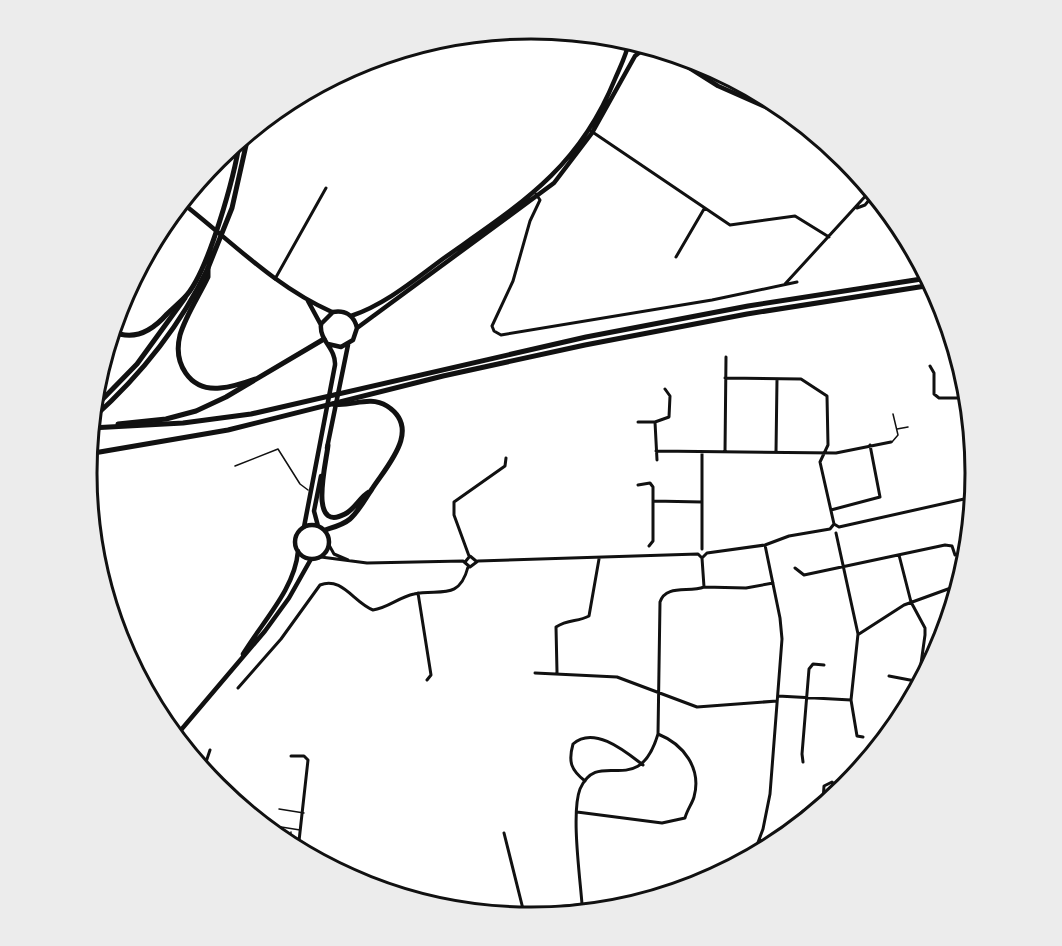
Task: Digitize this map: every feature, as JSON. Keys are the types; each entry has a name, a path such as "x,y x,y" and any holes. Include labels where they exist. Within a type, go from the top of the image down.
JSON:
{"highway":[{"path":"102,410 128,386 154,355 183,314 208,268 232,208 246,146"},
{"path":"104,398 144,357 184,298 220,222 237,154"},
{"path":"208,268 208,277 181,333 178,351 181,367 194,382 208,388 229,387 255,379"},
{"path":"101,426 183,423 251,414 586,337 758,304 919,279"},
{"path":"98,452 228,430 478,368 629,336 923,287"},
{"path":"120,333 128,336 146,332 155,327 184,298"},
{"path":"101,426 166,419 196,411 326,342"},
{"path":"325,530 340,525 352,517 399,448 402,436 400,421 389,407 378,402 332,404"},
{"path":"327,446 320,498 326,512 332,516 344,515 369,492"}],"main road":[{"path":"590,131 627,50"},
{"path":"357,328 536,195 567,169 635,56 640,53"},
{"path":"694,71 718,86 760,104"},
{"path":"351,316 385,301 536,195"},
{"path":"188,208 275,279 308,301 332,312 342,312 351,316 357,328 355,338 348,345 340,375 315,504 318,526"},
{"path":"237,664 282,595 297,559 296,538 304,526 323,430 335,359 308,301"},
{"path":"321,325 332,312"},
{"path":"326,342 338,347 348,345"},
{"path":"298,551 311,559 321,557 329,545 325,530 318,526 304,526"},
{"path":"181,729 280,611 311,559"}],"street":[{"path":"590,131 721,221 737,226 795,216 829,237"},
{"path":"275,279 327,188"},
{"path":"536,195 540,200 530,221 513,281 492,326 497,334 712,300 797,282"},
{"path":"783,284 791,279 866,198"},
{"path":"855,209 866,206 868,201"},
{"path":"861,202 866,206"},
{"path":"676,257 704,209"},
{"path":"725,452 726,357"},
{"path":"930,366 934,373 934,394 939,398 958,398"},
{"path":"725,378 801,379 827,396 828,445 820,462 834,524 839,527 964,499"},
{"path":"776,452 777,379"},
{"path":"638,422 655,422 669,417 670,396 665,389"},
{"path":"937,405 939,398"},
{"path":"655,422 657,460"},
{"path":"656,451 825,453 891,442"},
{"path":"831,510 880,497 870,445"},
{"path":"698,554 702,549 702,452"},
{"path":"469,556 454,515 454,502 505,466 506,458"},
{"path":"638,485 650,483 653,487 653,541 649,546"},
{"path":"653,501 702,502"},
{"path":"702,558 707,553 765,545 789,537 830,529 834,524"},
{"path":"839,527 836,533 858,634 851,700 857,736 863,737"},
{"path":"830,529 836,533"},
{"path":"329,545 334,554 352,562"},
{"path":"759,840 769,803 782,639 765,545"},
{"path":"795,568 804,575 950,545 955,555"},
{"path":"702,549 707,553"},
{"path":"476,561 698,554 702,558 704,587"},
{"path":"899,555 910,602 925,628 921,663"},
{"path":"469,556 474,557 476,561"},
{"path":"465,562 469,556"},
{"path":"321,557 352,562 465,562"},
{"path":"557,672 556,627 567,620 583,620 589,616 599,558"},
{"path":"468,567 474,566 476,561"},
{"path":"465,562 468,567"},
{"path":"238,688 281,639 320,585 329,581 337,583 373,610 418,593 439,594 454,589 464,578 468,567"},
{"path":"582,904 577,812 579,793 585,781 601,771 633,770 643,765 651,752 658,734 659,636 662,597 674,590 704,587 746,588 773,583"},
{"path":"858,634 910,602 949,588"},
{"path":"418,593 430,675 427,680"},
{"path":"804,762 802,754 809,669 813,664 824,665"},
{"path":"535,673 557,672 617,677 697,707 708,708 777,701"},
{"path":"889,676 912,680"},
{"path":"778,696 851,700"},
{"path":"577,812 662,824 685,818 694,798 693,768 681,748 658,734"},
{"path":"585,781 573,772 570,766 573,744 582,739 613,741 643,765"},
{"path":"206,761 210,750"},
{"path":"291,756 304,756 308,760 299,840"},
{"path":"824,793 824,786 832,782 833,784"},
{"path":"504,833 522,907"}],"lane":[{"path":"891,442 898,435 893,414"},
{"path":"896,430 908,427"},
{"path":"235,466 278,449 300,484 310,491"},
{"path":"279,809 304,813"},
{"path":"280,827 301,830"}]}
